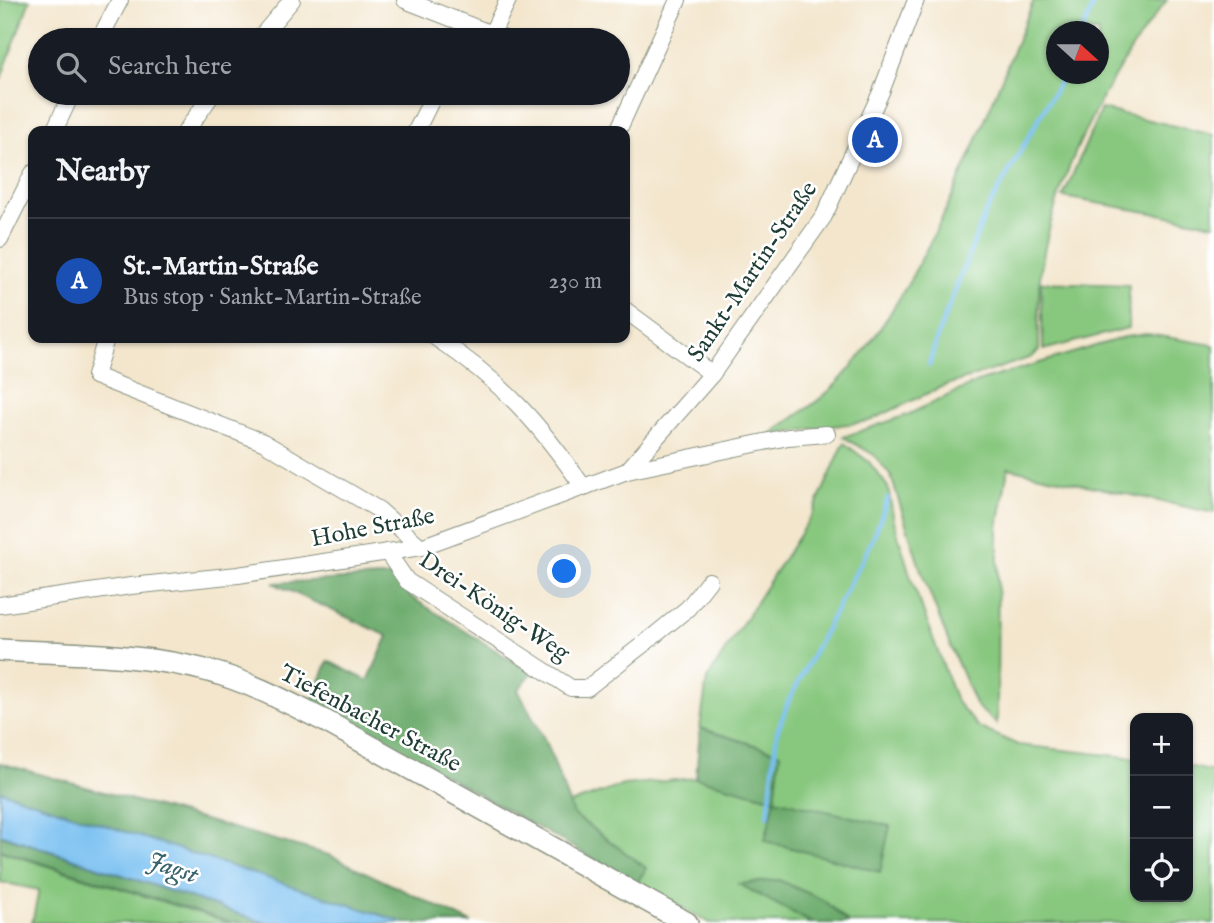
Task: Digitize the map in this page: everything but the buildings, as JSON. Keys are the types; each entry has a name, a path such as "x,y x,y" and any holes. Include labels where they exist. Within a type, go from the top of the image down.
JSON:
{"main road":[{"name":"Tiefenbacher Straße","path":"0,650 170,663 210,671 267,693 327,722 687,923"}],"street":[{"path":"105,28 120,0"},
{"path":"268,28 292,0"},
{"path":"405,0 475,28"},
{"path":"502,28 508,0"},
{"path":"630,86 678,0"},
{"name":"Sankt-Martin-Straße","path":"627,471 712,374 824,216 871,115 916,0"},
{"path":"56,126 66,105"},
{"path":"190,126 204,105"},
{"path":"418,126 429,105"},
{"path":"619,126 623,105"},
{"path":"0,239 28,184"},
{"path":"630,314 712,374"},
{"path":"105,343 95,376 263,442 379,510 421,547"},
{"path":"444,343 479,366 544,431 584,488"},
{"name":"Hohe Straße","path":"0,605 421,547 627,471 788,437 827,434"},
{"name":"Drei-König-Weg","path":"387,552 407,581 571,688 587,688 688,608 709,581"}],"green space":[{"path":"0,0 30,0 0,81"},
{"path":"1034,0 1167,0 1105,93 1087,127 1059,196 1041,269 1039,350 1032,357 941,387 869,421 770,435 833,387 872,341 927,249 974,147"},
{"path":"1101,109 1214,135 1214,224 1063,197"},
{"path":"1041,282 1129,285 1128,328 1043,350"},
{"path":"1147,334 1214,345 1214,513 1008,468 998,528 997,724 976,706 951,648 920,568 891,476 874,455 843,437 907,415 977,382 1125,337"},
{"path":"844,443 869,462 888,487 894,521 911,578 956,701 978,727 1018,745 1130,757 1130,902 1193,902 1193,767 1214,772 1214,923 849,923 823,900 778,880 741,885 812,923 710,923 637,883 646,868 573,814 569,804 623,785 696,778 775,799 779,753 700,728 707,679 813,513","holes":["775,800 889,826 880,871 765,840"]},
{"path":"398,576 411,597 532,673 518,690 548,746 573,814 646,868 637,883 312,701 328,661 368,681 388,636 273,583"},
{"path":"700,728 780,753 775,799 696,778"},
{"path":"0,763 329,855 472,923 405,923 0,791"},
{"path":"775,799 890,826 880,872 765,841"},
{"path":"0,835 266,923 233,923 0,850"},
{"path":"0,851 231,923 32,923 39,890 0,882"},
{"path":"779,880 823,900 849,923 812,923 739,884"}],"water":[{"name":"Jagst","path":"0,791 404,923 266,923 0,834"}],"waterway":[{"path":"1086,21 1095,0"},
{"path":"929,365 938,334 985,214 1058,84"},
{"path":"768,816 777,732 789,700 872,541 888,498"}],"place":[{"name":"St.-Martin-Straße","path":"875,140"}]}
